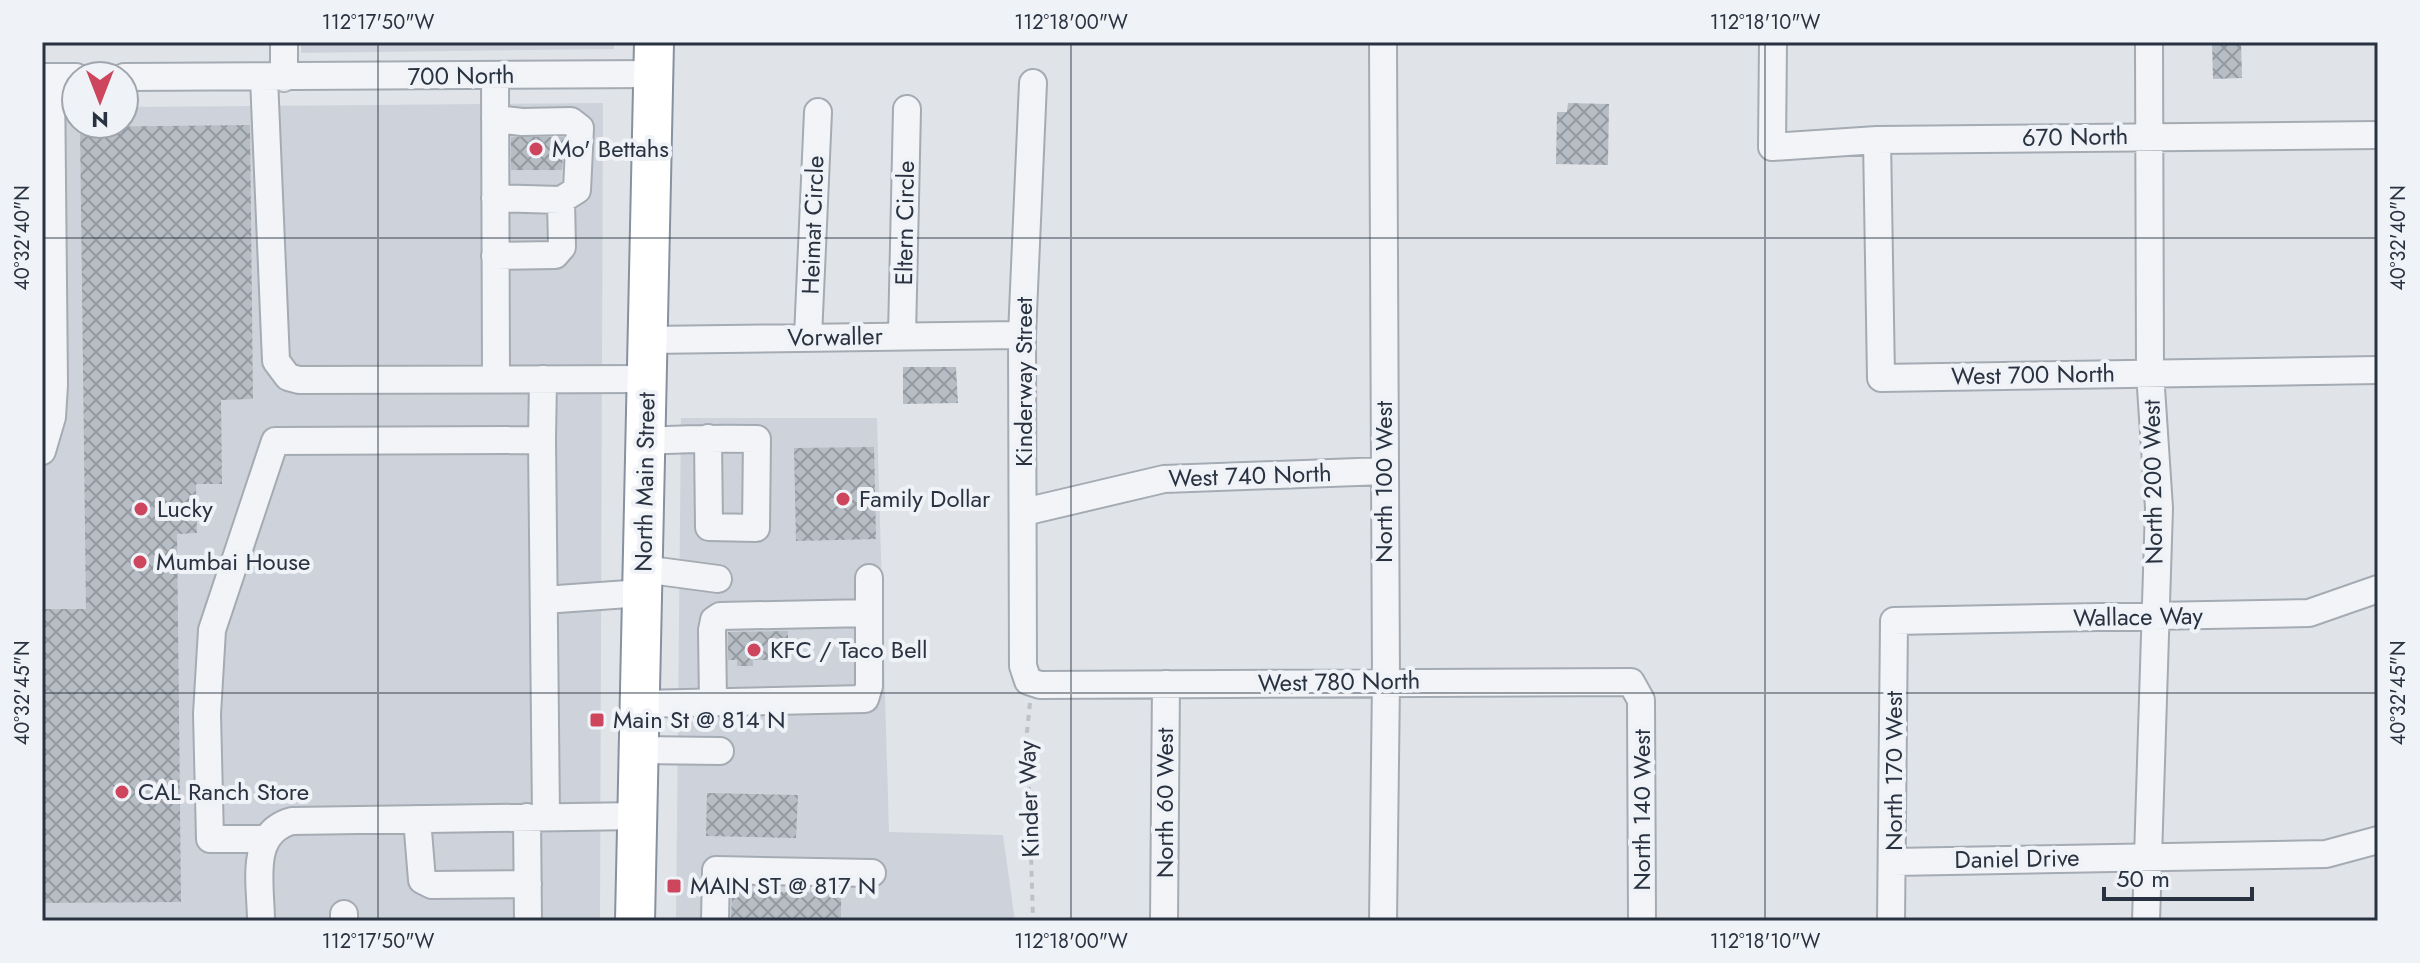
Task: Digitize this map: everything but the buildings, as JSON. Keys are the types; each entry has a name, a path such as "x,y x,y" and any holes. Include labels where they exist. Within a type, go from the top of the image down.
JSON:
{"highway":[{"name":"North Main Street","path":"635,921 654,58"}],"street":[{"path":"284,42 274,78 276,361 281,371 299,380 647,379"},
{"name":"North 100 West","path":"1383,42 1386,682 1383,921"},
{"name":"670 North","path":"1773,42 1772,147 1877,140 2378,135"},
{"name":"North 200 West","path":"2146,921 2159,508 2150,373 2149,42"},
{"name":"700 North","path":"140,77 495,76 654,58"},
{"path":"495,76 496,379"},
{"path":"42,449 52,417 54,385 56,77"},
{"name":"Kinderway Street","path":"1028,681 1023,666 1022,335 1033,83"},
{"name":"Eltern Circle","path":"902,336 907,109"},
{"name":"Heimat Circle","path":"808,337 818,112"},
{"path":"495,119 571,121 580,128 580,179 577,190 561,200 495,198"},
{"name":"West 700 North","path":"1877,140 1881,378 2378,370"},
{"path":"495,256 555,255 562,247 561,200"},
{"name":"Vorwaller","path":"648,340 1022,335"},
{"path":"528,921 528,884 537,817 544,600 543,379"},
{"path":"646,441 708,438"},
{"path":"264,839 210,839 207,714 212,630 275,441 542,440"},
{"name":"West 740 North","path":"1024,512 1164,479 1384,471"},
{"path":"639,704 865,699 869,686 869,578"},
{"path":"544,600 643,581 718,579"},
{"name":"Wallace Way","path":"1894,621 2309,613 2378,589"},
{"path":"713,703 712,630 714,620 720,616 869,613"},
{"name":"North 170 West","path":"1891,921 1894,621"},
{"name":"West 780 North","path":"1028,681 1040,685 1610,679 1631,682 1641,700"},
{"name":"North 60 West","path":"1164,921 1166,684"},
{"name":"North 140 West","path":"1641,700 1642,921"},
{"path":"639,750 720,751"},
{"path":"261,921 261,848 264,839 279,824 292,821 638,816"},
{"path":"417,819 422,880 432,885 528,884"},
{"name":"Daniel Drive","path":"1893,862 2326,854 2378,840"},
{"path":"715,921 716,870 872,873"}],"path":[{"name":"Kinder Way","path":"1028,681 1033,918"}],"shaded area":[{"path":"301,42 614,42 614,49 301,53"},
{"path":"603,103 600,921 42,921 42,108 60,107 60,140 140,140 140,107"},
{"path":"681,418 877,418 889,832 1003,835 1015,921 676,921"}],"place":[{"name":"Mo' Bettahs","path":"536,149"},
{"name":"Family Dollar","path":"843,499"},
{"name":"Lucky","path":"141,509"},
{"name":"Mumbai House","path":"140,562"},
{"name":"KFC / Taco Bell","path":"754,650"},
{"name":"Main St @ 814 N","path":"597,720"},
{"name":"CAL Ranch Store","path":"122,792"},
{"name":"MAIN ST @ 817 N","path":"674,886"}]}
